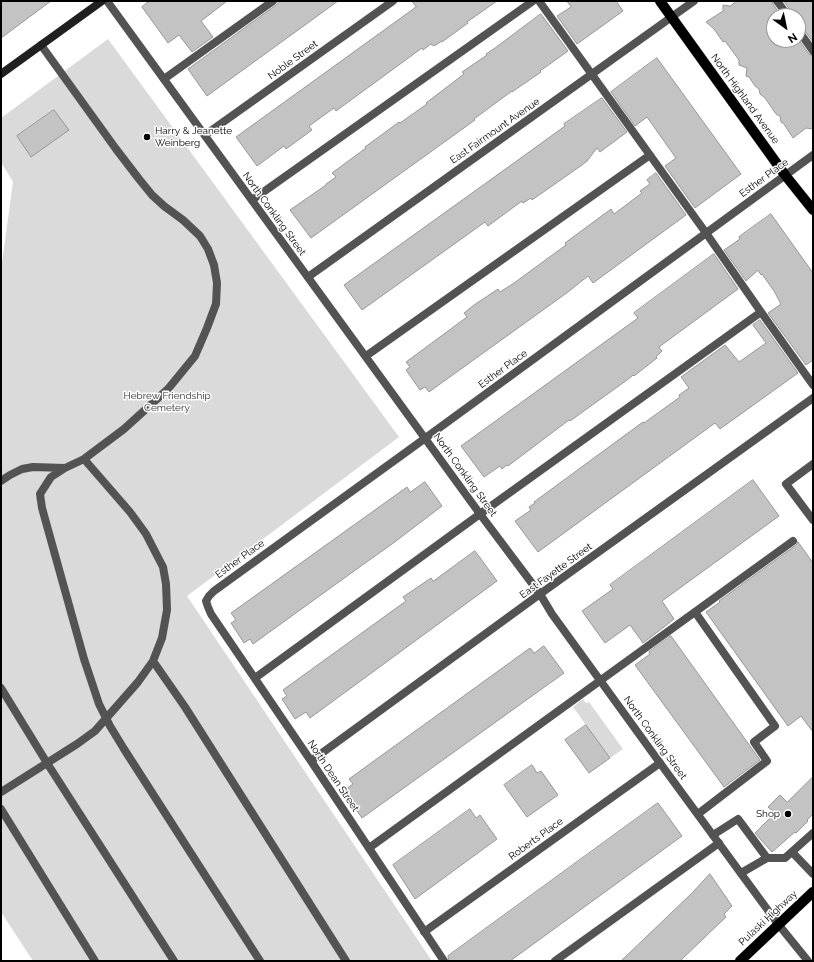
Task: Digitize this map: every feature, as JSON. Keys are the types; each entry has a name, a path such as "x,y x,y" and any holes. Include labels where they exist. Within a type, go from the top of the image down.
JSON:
{"main road":[{"path":"1,74 102,1"},
{"name":"North Highland Avenue","path":"660,1 785,175 813,210"},
{"name":"Pulaski Highway","path":"740,961 813,892"}],"street":[{"name":"North Conkling Street","path":"107,1 480,514 540,594 552,614 741,874 808,961"},
{"path":"164,79 273,1"},
{"name":"Noble Street","path":"205,135 393,1"},
{"path":"252,200 533,1"},
{"path":"539,1 813,384"},
{"name":"East Fairmount Avenue","path":"308,277 694,1"},
{"path":"806,41 813,51"},
{"path":"41,45 139,180 164,206 183,220 200,236 208,249 214,265 217,283 216,304 208,328 195,356 168,389 124,429 84,459 65,468 51,478 40,494 44,515 84,659 99,704 124,749 260,961"},
{"path":"366,356 650,155"},
{"name":"Esther Place","path":"206,601 214,591 813,155"},
{"path":"255,678 761,312"},
{"name":"East Fayette Street","path":"311,760 813,398"},
{"path":"1,792 95,731 138,682 153,661 162,638 167,610 166,584 163,568 146,534 130,512 84,459"},
{"path":"813,464 786,484 813,520"},
{"path":"1,481 22,469 33,467 65,468"},
{"path":"369,848 793,541"},
{"name":"North Dean Street","path":"206,601 211,614 311,760 444,961"},
{"path":"695,612 775,726 754,742 767,761 698,814"},
{"path":"153,661 185,707 346,961"},
{"path":"1,688 47,763 174,961"},
{"name":"Roberts Place","path":"424,932 660,763"},
{"path":"1,809 95,961"},
{"path":"713,835 738,819 767,858"},
{"path":"741,874 767,858 785,858 813,833"},
{"path":"555,961 719,843"},
{"path":"792,852 813,874"}],"green space":[{"name":"Hebrew Friendship Cemetery","path":"108,39 399,437 187,596 432,961 33,961 1,912 1,270 13,182 1,162 1,118"},
{"path":"583,699 586,703 589,702 623,749 610,758 573,707"}],"building":[{"path":"1,1 51,1 1,38"},
{"path":"150,1 227,1 201,21 213,37 192,52 179,35 168,43 142,7"},
{"path":"281,1 338,1 207,96 188,69"},
{"path":"412,1 497,1 442,42 434,46 431,44 423,50 422,48 336,111 334,108 309,126 312,130 286,149 284,146 257,166 236,137 416,7"},
{"path":"567,1 616,1 623,11 577,44 557,16 571,7"},
{"path":"737,1 772,1 776,8 766,8 766,48 805,48 809,54 813,56 813,129 806,128 793,138 781,122 780,116 776,114 765,98 760,94 759,89 749,77 746,76 747,68 739,65 739,60 725,41 723,42 714,29 706,22 723,11 723,5 730,6"},
{"path":"784,1 813,1 813,42 806,32 806,8 789,8"},
{"path":"541,14 568,51 311,238 290,210 336,177 332,173 366,148 365,147 427,104 426,103 464,74 462,72"},
{"path":"657,58 741,174 695,208 665,166 676,158 647,117 635,126 611,92"},
{"path":"602,98 627,132 600,152 597,148 582,165 532,200 531,198 523,203 522,201 488,226 485,222 362,310 344,285 565,126 564,124"},
{"path":"54,110 69,130 31,157 17,136"},
{"path":"656,173 686,215 593,283 588,276 429,392 425,387 420,390 406,370 410,367 406,362 467,317 464,313 474,305 498,289 500,292 514,283 566,245 565,243 611,209 614,214 642,193 640,191 650,184 647,180"},
{"path":"771,214 813,273 813,360 806,365 768,313 781,304 762,274 761,275 758,270 746,281 724,250"},
{"path":"714,254 738,289 659,347 662,351 656,357 657,358 634,376 633,375 570,421 569,420 508,466 507,465 502,469 500,466 484,477 461,446 638,318 634,313"},
{"path":"760,320 798,373 720,429 715,423 538,552 515,521 531,510 529,507 535,503 534,502 643,422 644,423 680,397 679,395 689,388 681,377 725,345 739,362 766,343 753,325"},
{"path":"753,480 779,516 662,601 674,619 643,643 630,625 605,643 582,611 613,589 610,585"},
{"path":"425,482 442,506 392,544 253,644 250,639 244,643 231,623 236,620 231,613 407,487 410,492"},
{"path":"798,542 813,563 813,732 801,716 788,726 706,612"},
{"path":"475,551 497,581 310,718 306,712 295,719 282,699 287,696 283,690 406,601 403,597 431,578 433,581"},
{"path":"671,636 760,760 724,787 635,665 650,654 649,652"},
{"path":"544,646 564,673 362,818 343,791 353,784 349,779 530,648 534,653"},
{"path":"586,725 610,758 589,773 565,740"},
{"path":"532,765 537,773 541,771 558,795 527,817 504,785"},
{"path":"813,777 813,814 796,833 795,832 772,852 755,833 775,813 768,807 780,795 787,802"},
{"path":"658,803 682,836 510,961 449,961 448,956"},
{"path":"470,809 476,818 480,815 497,839 415,899 393,865"},
{"path":"710,874 732,906 724,914 726,917 680,961 621,961 692,893"}],"place":[{"name":"Harry & Jeanette Weinberg","path":"147,137"},
{"name":"Shop","path":"788,814"}]}
